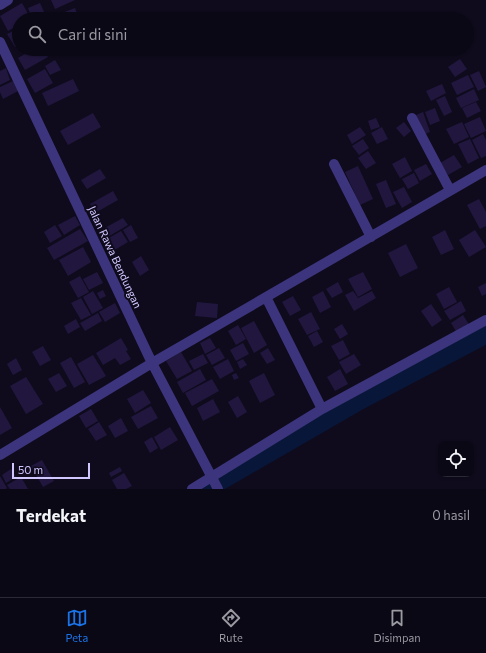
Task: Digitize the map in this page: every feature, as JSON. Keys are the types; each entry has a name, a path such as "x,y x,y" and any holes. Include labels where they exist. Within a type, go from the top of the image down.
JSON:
{"street":[{"path":"0,5 8,0"},
{"name":"Jalan Rawa Bendungan","path":"0,42 152,363 218,489"},
{"path":"412,118 450,190"},
{"path":"334,164 371,237"},
{"path":"0,454 152,363 486,170"},
{"path":"266,297 322,409"},
{"path":"192,489 322,409 486,320"}],"building":[{"path":"51,0 75,0 55,9"},
{"path":"22,3 27,12 12,12 12,29 8,31 0,16"},
{"path":"40,3 44,12 29,12 28,8"},
{"path":"75,8 76,12 65,12"},
{"path":"12,32 12,42 7,34"},
{"path":"22,56 48,57 25,70 18,58"},
{"path":"460,59 467,69 455,77 448,67"},
{"path":"55,60 61,70 50,75 45,66"},
{"path":"6,68 10,80 0,85 0,71"},
{"path":"45,69 53,83 35,93 27,79"},
{"path":"479,71 486,87 478,91 470,75"},
{"path":"468,75 474,87 457,95 451,83"},
{"path":"73,79 79,91 48,106 42,93"},
{"path":"13,81 18,91 3,99 0,92 0,87"},
{"path":"442,84 446,93 431,101 426,91"},
{"path":"474,89 479,100 461,108 456,98"},
{"path":"445,96 452,112 444,116 436,100"},
{"path":"476,102 481,111 467,118 462,108"},
{"path":"435,108 440,121 430,125 425,112"},
{"path":"423,112 430,132 423,135 416,115"},
{"path":"93,113 101,127 68,145 60,131"},
{"path":"480,117 486,131 471,138 464,124"},
{"path":"376,118 380,127 371,130 368,121"},
{"path":"404,122 411,131 404,137 396,128"},
{"path":"462,122 469,137 454,144 446,129"},
{"path":"360,127 366,135 352,144 347,135"},
{"path":"382,127 388,139 377,144 371,133"},
{"path":"483,134 486,140 486,156 481,158 472,140"},
{"path":"363,139 369,148 359,155 352,146"},
{"path":"470,139 479,158 468,164 458,144"},
{"path":"368,151 376,163 366,169 358,158"},
{"path":"454,155 462,167 448,175 440,163"},
{"path":"405,157 412,171 400,178 392,164"},
{"path":"426,164 432,174 420,181 414,170"},
{"path":"358,166 373,199 360,205 345,172"},
{"path":"100,169 106,178 87,189 81,180"},
{"path":"414,173 419,183 408,189 402,179"},
{"path":"386,180 396,204 386,208 376,184"},
{"path":"404,187 412,202 402,208 393,192"},
{"path":"113,191 118,200 95,213 90,204"},
{"path":"479,199 486,212 486,226 480,229 467,205"},
{"path":"75,216 80,225 64,235 58,225"},
{"path":"123,218 128,225 106,238 101,230"},
{"path":"55,225 62,236 50,243 44,232"},
{"path":"131,225 138,238 130,242 123,230"},
{"path":"80,229 88,241 54,260 47,248"},
{"path":"445,230 454,249 441,255 432,237"},
{"path":"475,230 486,247 469,257 459,240"},
{"path":"121,231 128,242 113,251 107,239"},
{"path":"406,244 418,268 400,277 388,253"},
{"path":"83,247 91,262 68,276 59,260"},
{"path":"141,256 149,270 140,276 132,262"},
{"path":"97,272 103,283 89,290 83,279"},
{"path":"363,272 372,289 358,297 348,279"},
{"path":"80,276 89,292 78,298 69,282"},
{"path":"338,282 343,292 332,298 326,289"},
{"path":"486,283 486,294 482,296 478,287"},
{"path":"449,287 457,302 444,309 436,294"},
{"path":"103,290 106,296 100,299 97,293"},
{"path":"93,291 103,308 92,314 83,297"},
{"path":"323,291 331,307 320,313 312,297"},
{"path":"353,291 358,298 372,291 376,298 354,311 345,295"},
{"path":"293,296 301,310 290,316 282,302"},
{"path":"81,298 91,315 81,320 71,303"},
{"path":"461,301 466,311 450,320 444,311"},
{"path":"197,302 218,304 217,318 195,316"},
{"path":"115,303 120,313 105,322 99,312"},
{"path":"431,304 442,320 432,327 421,311"},
{"path":"311,312 320,329 307,335 298,319"},
{"path":"98,313 102,321 85,331 80,323"},
{"path":"463,315 470,326 457,333 451,323"},
{"path":"76,319 80,327 68,334 64,326"},
{"path":"254,321 267,345 254,353 241,328"},
{"path":"342,324 348,334 340,339 334,329"},
{"path":"238,325 246,339 236,345 228,331"},
{"path":"317,331 323,342 314,347 308,336"},
{"path":"121,338 131,359 120,365 115,358 103,365 96,353"},
{"path":"210,338 216,348 205,354 200,343"},
{"path":"343,340 350,354 339,360 331,346"},
{"path":"243,343 249,354 236,361 230,350"},
{"path":"43,346 51,360 40,366 32,352"},
{"path":"219,348 225,358 212,365 206,355"},
{"path":"268,348 275,360 267,364 260,353"},
{"path":"181,352 192,371 177,379 166,361"},
{"path":"203,354 208,363 194,370 189,361"},
{"path":"354,354 361,365 346,374 339,362"},
{"path":"93,355 106,376 89,385 77,364"},
{"path":"71,357 85,382 74,388 60,363"},
{"path":"16,358 22,370 13,375 7,364"},
{"path":"228,359 234,371 220,379 213,367"},
{"path":"243,359 247,365 240,369 237,362"},
{"path":"200,369 206,380 183,393 177,382"},
{"path":"340,369 348,384 335,391 327,377"},
{"path":"59,373 67,386 56,392 48,379"},
{"path":"236,373 239,378 234,380 232,375"},
{"path":"264,373 275,395 260,403 249,381"},
{"path":"26,377 43,404 26,414 10,386"},
{"path":"212,379 219,391 192,406 185,393"},
{"path":"143,390 151,403 135,413 127,399"},
{"path":"238,396 247,412 237,418 228,402"},
{"path":"213,399 220,412 203,421 197,408"},
{"path":"151,406 158,418 138,429 131,417"},
{"path":"0,407 12,428 0,435"},
{"path":"91,409 98,421 86,428 79,416"},
{"path":"121,418 128,431 115,438 108,426"},
{"path":"99,422 107,435 96,441 88,429"},
{"path":"170,427 178,440 161,450 154,437"},
{"path":"152,437 158,448 150,453 144,442"},
{"path":"42,460 54,481 43,487 31,466"},
{"path":"120,467 122,471 111,477 109,473"},
{"path":"11,469 16,477 6,483 2,475"},
{"path":"124,473 132,486 126,489 117,489 112,480"},
{"path":"0,476 7,488 6,489 0,489"},
{"path":"21,477 28,489 10,489 7,485"}],"waterway":[{"path":"206,489 360,400 486,334"}]}
